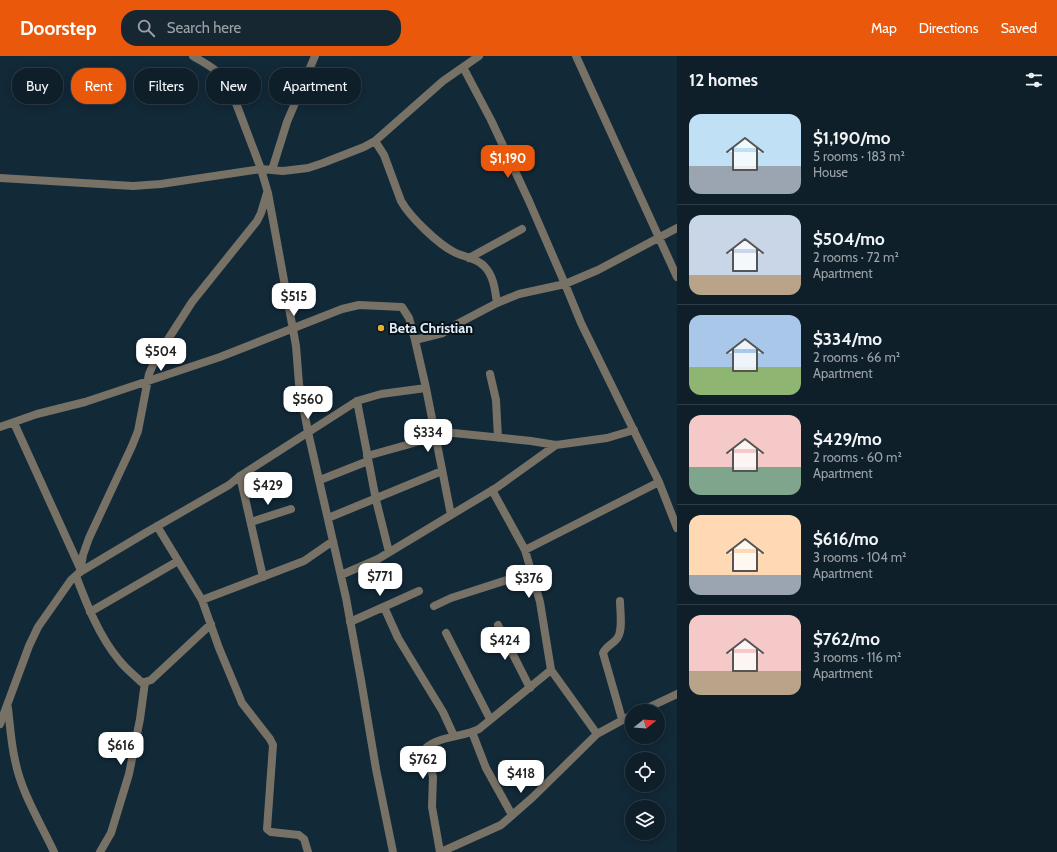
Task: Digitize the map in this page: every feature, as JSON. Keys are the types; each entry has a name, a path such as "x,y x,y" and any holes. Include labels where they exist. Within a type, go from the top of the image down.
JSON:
{"street":[{"path":"193,56 215,69 226,81 231,90 261,169 268,193 296,346 299,384 308,432 341,575 376,769 393,852"},
{"path":"272,170 287,122 315,56"},
{"path":"0,178 133,186 161,184 261,169 283,171 308,168 364,147 375,141 443,81 479,56"},
{"path":"576,56 677,278"},
{"path":"463,67 494,127 581,323 659,482 677,528"},
{"path":"375,141 384,155 405,208 438,241 453,252 479,261 484,265 490,274 498,303"},
{"path":"79,572 89,538 138,431 148,381 156,358 192,302 257,221 268,193"},
{"path":"415,340 443,333 457,324 519,294 565,284 598,270 677,228"},
{"path":"469,258 522,229"},
{"path":"0,427 37,414 85,402 239,350 342,309 359,305 400,307 409,318 415,340 451,515"},
{"path":"490,374 496,400 498,438"},
{"path":"0,724 28,646 38,627 66,586 79,572 229,485 240,476 357,401 381,394 426,388"},
{"path":"357,401 367,459 389,552"},
{"path":"14,423 79,572 90,612 119,660 141,682 145,682 150,680 211,624"},
{"path":"320,480 367,459 435,434 498,438 556,446 607,438 634,430"},
{"path":"341,575 373,561 451,515 492,490 556,446"},
{"path":"328,518 376,500 442,471"},
{"path":"240,476 263,577"},
{"path":"525,550 659,482"},
{"path":"492,490 525,550 544,619 551,670 597,734"},
{"path":"251,522 291,509"},
{"path":"156,526 202,600 219,648 240,699 273,745 268,829 271,832 299,835 304,839 308,852"},
{"path":"202,600 304,561 333,541"},
{"path":"90,612 178,561"},
{"path":"434,606 451,598 532,572"},
{"path":"350,622 418,591"},
{"path":"620,601 620,631 618,637 603,652 622,719"},
{"path":"384,607 398,638 443,712 454,736"},
{"path":"498,625 530,688"},
{"path":"446,633 490,719"},
{"path":"551,670 479,729 454,736 426,748 433,777 432,807 440,852 497,827 533,797 597,734 625,718"},
{"path":"100,852 111,833 129,774 140,719 145,682"},
{"path":"656,704 677,694"},
{"path":"8,705 15,760 25,794 54,852"},
{"path":"472,732 486,768 512,815"}],"place":[{"name":"Beta Christian","path":"381,328"}]}
